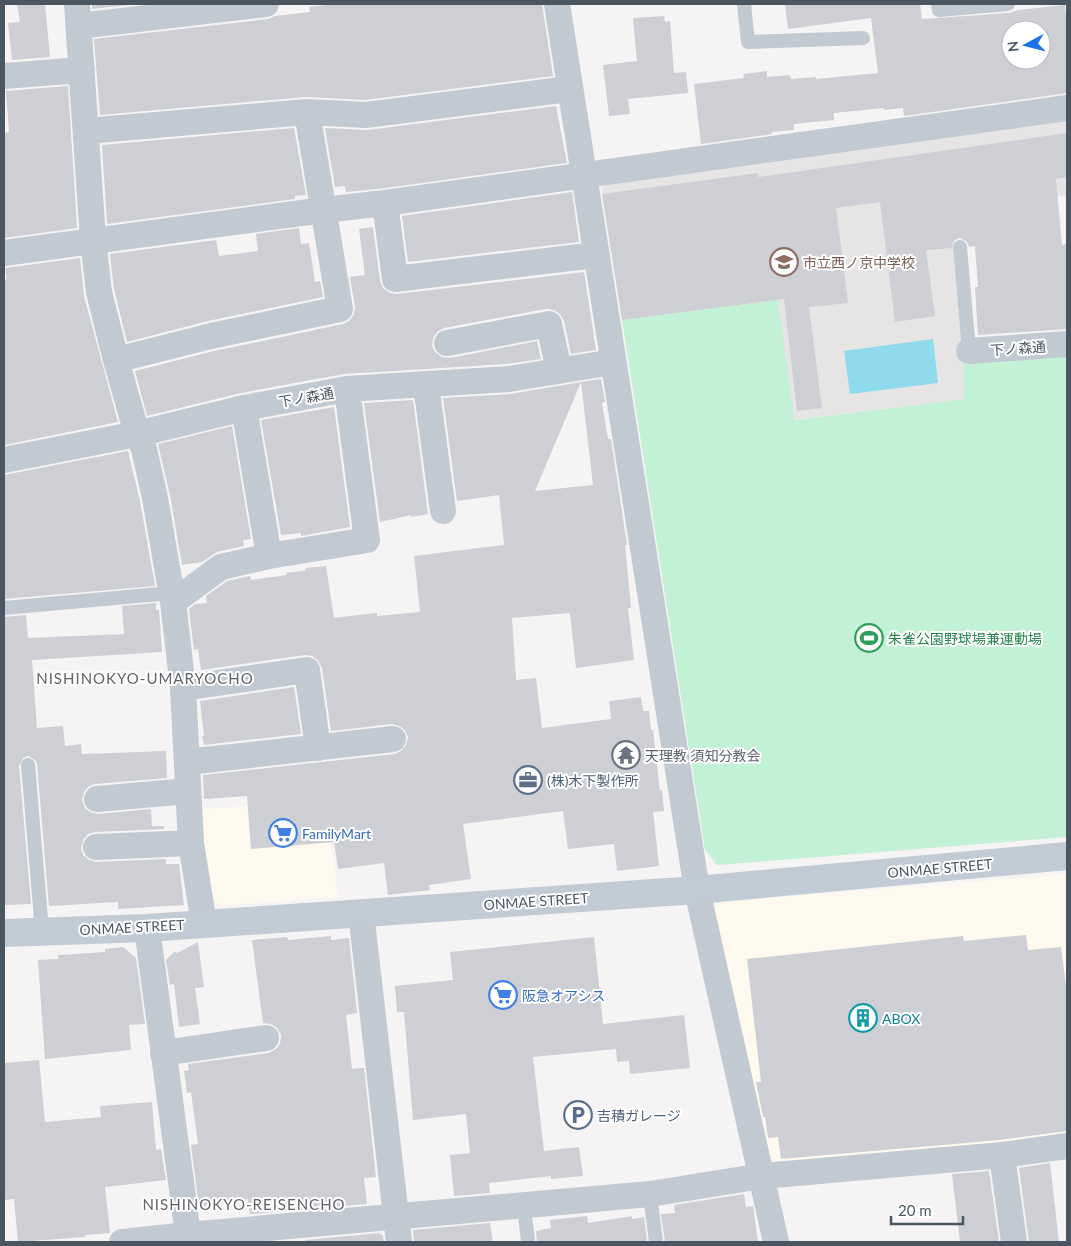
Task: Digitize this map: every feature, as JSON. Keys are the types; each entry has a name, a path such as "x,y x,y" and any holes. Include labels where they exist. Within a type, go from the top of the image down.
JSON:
{"street":[{"path":"204,924 191,843 183,688 172,598 155,498 144,449 137,434 99,292 93,240 78,15 266,4"},
{"path":"557,4 697,890 776,1242"},
{"path":"4,76 82,70"},
{"path":"86,131 307,112 366,115 569,89"},
{"path":"4,253 385,203 1067,108"},
{"path":"116,360 211,336 340,310 307,112"},
{"path":"385,203 395,279 596,255"},
{"path":"447,342 549,324 559,371"},
{"name":"下ノ森通","path":"969,351 1067,344"},
{"name":"下ノ森通","path":"4,460 137,434 244,408 347,389 509,379 613,362"},
{"path":"426,385 443,511"},
{"path":"172,598 221,567 269,556 367,540 347,389"},
{"path":"244,408 269,556"},
{"path":"183,688 307,670 318,748"},
{"path":"187,762 394,739"},
{"path":"97,799 188,791"},
{"path":"96,847 191,843"},
{"name":"ONMAE STREET","path":"4,933 147,928 697,890 1067,856"},
{"path":"361,913 398,1230"},
{"path":"147,928 188,1239"},
{"path":"163,1053 266,1038"},
{"path":"122,1242 398,1230 524,1206 650,1194 762,1176 1002,1155 1067,1146"},
{"path":"1002,1155 1014,1242"}],"lane":[{"path":"744,4 748,42 863,38"},
{"path":"938,4 938,10 1008,4"},
{"path":"960,247 969,351"},
{"path":"4,608 172,598"},
{"path":"28,764 42,931"},
{"path":"650,1194 656,1242"},
{"path":"524,1206 528,1242"}],"shaded area":[{"name":"市立西ノ京中学校","path":"1067,121 1067,196 949,204 963,358 964,399 641,438 602,190 607,182"},
{"path":"326,802 338,897 220,906 209,896 196,809"},
{"path":"1067,874 1067,1135 783,1166 770,1154 710,917 718,902"}],"green space":[{"name":"朱雀公園野球場兼運動場","path":"778,300 794,420 964,399 963,358 1067,352 1067,837 717,865 705,850 622,320"}],"water":[{"path":"933,339 938,383 850,394 844,351"}],"building":[{"path":"17,4 45,4 50,57 12,60 8,23 20,22"},
{"path":"92,4 140,4 92,9"},
{"path":"334,4 542,4 553,76 365,100 306,97 100,115 94,39 268,19 275,16 310,12 309,7"},
{"path":"785,4 920,4 922,19 1009,13 1018,10 1065,5 1067,93 904,116 903,108 834,113 834,120 794,124 794,130 701,144 694,84 744,78 743,74 767,71 767,77 790,75 791,79 816,77 816,79 878,73 871,18 788,29"},
{"path":"664,16 665,22 670,21 674,73 686,72 688,93 628,99 630,114 609,116 603,65 637,61 633,18"},
{"path":"68,86 77,228 4,238 4,133 9,132 6,91"},
{"path":"556,106 567,163 378,189 346,192 345,186 335,187 325,128 368,130"},
{"path":"294,128 306,195 295,196 295,199 107,224 102,145"},
{"path":"1067,133 1067,177 1056,179 1062,245 1067,244 1067,329 978,335 975,287 978,287 975,246 969,247 967,242 960,238 955,240 951,248 926,250 935,316 895,322 880,202 836,208 848,303 809,307 822,408 797,411 784,299 622,320 602,194 758,173 758,177"},
{"path":"572,192 579,242 408,262 402,216"},
{"path":"373,227 380,281 383,288 390,293 397,294 584,272 596,350 571,354 564,321 560,314 554,310 546,309 444,328 437,332 433,338 432,346 435,352 442,357 450,358 537,341 541,359 507,364 344,374 241,393 147,416 135,371 214,351 343,324 349,321 354,314 355,307 350,277 365,275 359,229"},
{"path":"299,228 301,244 309,243 315,282 320,281 323,297 208,321 127,342 114,289 110,254 216,240 219,256 258,251 256,234"},
{"path":"80,258 84,296 118,422 4,445 4,280 7,279 5,268"},
{"path":"601,379 605,402 602,403 608,439 611,439 627,545 625,545 631,608 628,608 634,660 576,668 570,613 512,618 516,680 536,678 542,728 611,719 609,701 641,697 643,711 649,711 660,791 662,790 664,811 653,812 659,866 617,871 614,844 568,849 563,811 463,824 471,879 429,885 430,890 388,895 384,863 338,869 334,842 251,849 247,796 204,799 203,775 395,754 406,745 408,737 405,730 392,724 331,731 322,668 318,660 312,656 305,655 201,670 198,649 194,650 189,609 195,604 207,603 206,596 227,581 250,576 251,580 287,575 286,573 306,570 305,568 326,566 334,618 377,613 377,616 420,612 414,556 504,545 499,495 457,501 443,398 510,394 581,382","holes":["581,382 593,485 535,491"]},
{"path":"413,400 428,514 411,517 411,515 380,522 364,403"},
{"path":"334,407 350,527 301,536 301,533 281,535 261,420"},
{"path":"232,426 251,539 243,540 244,546 217,552 202,562 182,565 170,495 158,444"},
{"path":"128,451 140,501 155,586 4,599 4,475"},
{"path":"156,603 156,610 159,610 162,652 32,660 37,728 63,726 65,746 81,744 82,754 166,751 167,778 95,784 89,786 84,792 82,800 85,808 90,812 98,814 151,809 152,826 164,826 164,829 95,832 88,834 83,840 81,848 83,855 89,860 96,862 166,859 166,864 179,864 184,905 118,909 118,902 49,906 37,764 35,760 28,756 23,758 19,766 31,904 4,905 4,617 26,615 28,638 124,634 122,606"},
{"path":"294,687 301,734 204,745 200,701"},
{"name":"ABOX","path":"1026,935 1028,950 1061,947 1067,994 1067,1131 1000,1140 781,1159 778,1137 768,1138 756,1082 761,1082 747,959 963,936 964,941"},
{"path":"331,936 331,940 349,938 357,1013 346,1015 352,1069 364,1068 376,1177 364,1178 367,1204 250,1214 248,1199 199,1207 191,1145 198,1144 191,1092 187,1093 184,1071 189,1070 188,1064 269,1053 280,1044 281,1035 277,1028 271,1024 263,1023 252,940 287,937 288,940"},
{"path":"594,937 603,1024 684,1015 690,1068 630,1074 629,1061 617,1062 616,1049 533,1057 544,1151 579,1147 583,1176 551,1179 551,1176 489,1183 490,1193 454,1196 450,1155 470,1153 466,1114 413,1120 404,1012 397,1012 395,986 453,980 450,952"},
{"path":"198,942 204,987 195,988 200,1024 179,1027 174,984 170,985 166,960 174,952 177,953"},
{"path":"123,947 136,958 145,1024 129,1025 131,1050 45,1059 38,960 58,959 58,955 105,952 105,949"},
{"path":"39,1060 45,1122 101,1117 100,1106 152,1102 156,1150 161,1149 166,1180 105,1187 110,1233 85,1235 85,1237 18,1242 14,1199 4,1200 4,1063"},
{"path":"1050,1163 1059,1242 1029,1242 1019,1168"},
{"path":"989,1171 999,1242 960,1242 952,1174"},
{"path":"744,1194 746,1207 753,1206 758,1242 665,1242 661,1214 675,1213 674,1205"},
{"path":"587,1216 588,1223 632,1216 632,1219 644,1217 647,1242 537,1242 536,1231 551,1228 550,1220"},
{"path":"490,1223 493,1242 414,1242 413,1230"},
{"path":"379,1233 383,1236 384,1242 305,1242 305,1240"}],"place":[{"name":"市立西ノ京中学校","path":"784,262"},
{"name":"朱雀公園野球場兼運動場","path":"869,638"},
{"name":"天理教 須知分教会","path":"626,755"},
{"name":"(株)木下製作所","path":"528,780"},
{"name":"FamilyMart","path":"283,833"},
{"name":"阪急オアシス","path":"503,995"},
{"name":"ABOX","path":"863,1018"},
{"name":"吉積ガレージ","path":"578,1115"}],"district":[{"name":"NISHINOKYO-UMARYOCHO","path":"145,678"},
{"name":"NISHINOKYO-REISENCHO","path":"244,1204"}]}
